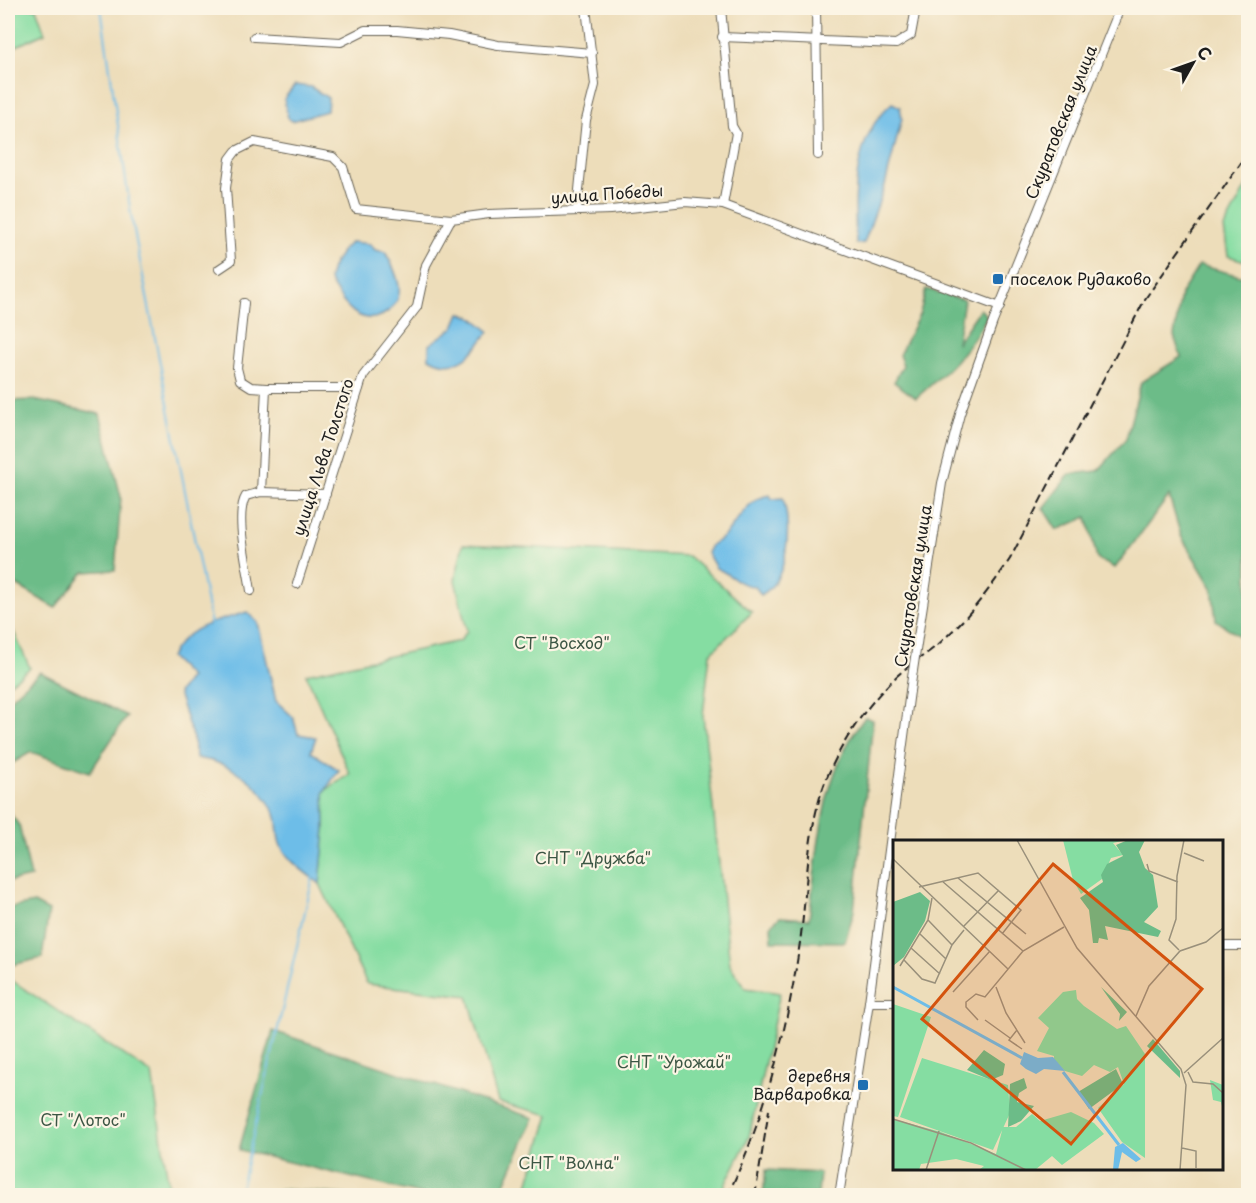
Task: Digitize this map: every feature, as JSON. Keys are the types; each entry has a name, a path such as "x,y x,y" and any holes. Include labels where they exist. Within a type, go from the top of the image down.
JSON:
{"street":[{"path":"577,210 578,179 586,120 595,85 586,8"},
{"path":"721,8 732,126 736,133 723,205"},
{"path":"816,8 818,155"},
{"path":"723,37 896,44 911,35 916,8"},
{"name":"Скуратовская улица","path":"839,1196 918,637 935,523 950,451 960,414 1000,307 1120,8"},
{"path":"254,37 341,42 365,30 397,30 450,35 498,45 592,53"},
{"name":"улица Победы","path":"219,270 231,261 226,188 230,159 236,151 254,142 333,157 343,167 356,209 451,219 489,214 611,210 686,202 723,205 1000,307"},
{"name":"улица Льва Толстого","path":"297,584 363,376 417,307 426,265 451,219"},
{"path":"244,303 237,368 240,380 251,387 359,388"},
{"path":"261,492 266,388"},
{"path":"251,591 242,526 242,504 246,496 261,492 326,495"},
{"path":"1223,946 1248,946"},
{"path":"868,1002 893,1002"}],"green space":[{"path":"8,8 36,8 45,33 8,50"},
{"path":"1248,183 1248,262 1228,256 1224,228"},
{"path":"1199,265 1248,278 1248,642 1216,620 1212,588 1181,536 1169,496 1115,568 1097,559 1087,517 1057,530 1043,508 1070,474 1098,471 1126,439 1141,382 1181,357 1174,336 1181,294"},
{"path":"926,289 964,300 957,343 980,309 987,316 964,351 916,398 894,382 903,365 899,355 920,313"},
{"path":"34,400 100,414 121,497 115,570 84,572 55,608 8,580 8,401"},
{"path":"463,544 688,556 752,612 710,654 703,715 730,965 745,988 780,993 749,1137 720,1195 525,1195 549,1115 498,1102 468,996 367,984 320,884 325,828 324,791 350,774 306,674 460,641 467,631 455,580"},
{"path":"8,619 30,668 8,685"},
{"path":"40,672 127,716 90,772 31,752 8,766 8,701"},
{"path":"865,717 873,720 854,911 845,942 772,941 771,925 780,917 809,919 819,840 830,788 850,739"},
{"path":"8,811 19,825 31,877 8,882"},
{"path":"34,903 49,911 42,958 8,966 8,908"},
{"name":"СТ \"Лотос\"","path":"8,978 152,1074 170,1195 8,1195"},
{"path":"273,1031 534,1118 500,1195 424,1195 239,1150"},
{"path":"766,1170 820,1173 818,1195 763,1195"},
{"path":"280,1189 346,1195 276,1195"}],"water":[{"path":"295,85 311,87 328,98 327,111 292,121 288,118 284,99"},
{"path":"892,103 900,107 902,118 885,185 864,243 856,244 855,206 858,168 869,133"},
{"path":"351,242 370,244 375,250 385,252 392,264 397,277 399,293 394,306 383,315 370,318 358,315 343,302 329,280 337,259"},
{"path":"460,313 472,317 489,331 464,359 448,364 429,358 429,345 454,327"},
{"path":"770,495 772,499 783,498 787,523 786,551 778,577 761,595 755,586 739,582 716,568 707,553 711,545 727,533 752,503"},
{"path":"247,612 258,623 276,701 293,717 298,734 316,737 311,752 339,770 324,792 325,828 320,884 298,867 284,852 279,842 275,814 261,792 232,769 209,760 196,758 194,742 178,693 190,677 170,657 177,646 193,631 203,626"}],"waterway":[{"path":"101,8 131,215 211,624"},
{"path":"239,1196 313,877"}],"railway":[{"path":"727,1196 763,1107 781,1043 799,949 811,838 821,795 834,761 849,734 877,697 898,675 954,630 1003,570 1145,299 1248,153"},
{"path":"755,1196 769,1110"}],"place":[{"name":"поселок Рудаково","path":"998,279"},
{"name":"деревня Варваровка","path":"863,1085"}],"park label":[{"name":"СТ \"Восход\"","path":"562,643"},
{"name":"СНТ \"Дружба\"","path":"593,858"},
{"name":"СНТ \"Урожай\"","path":"674,1062"},
{"name":"СНТ \"Волна\"","path":"569,1163"}]}
